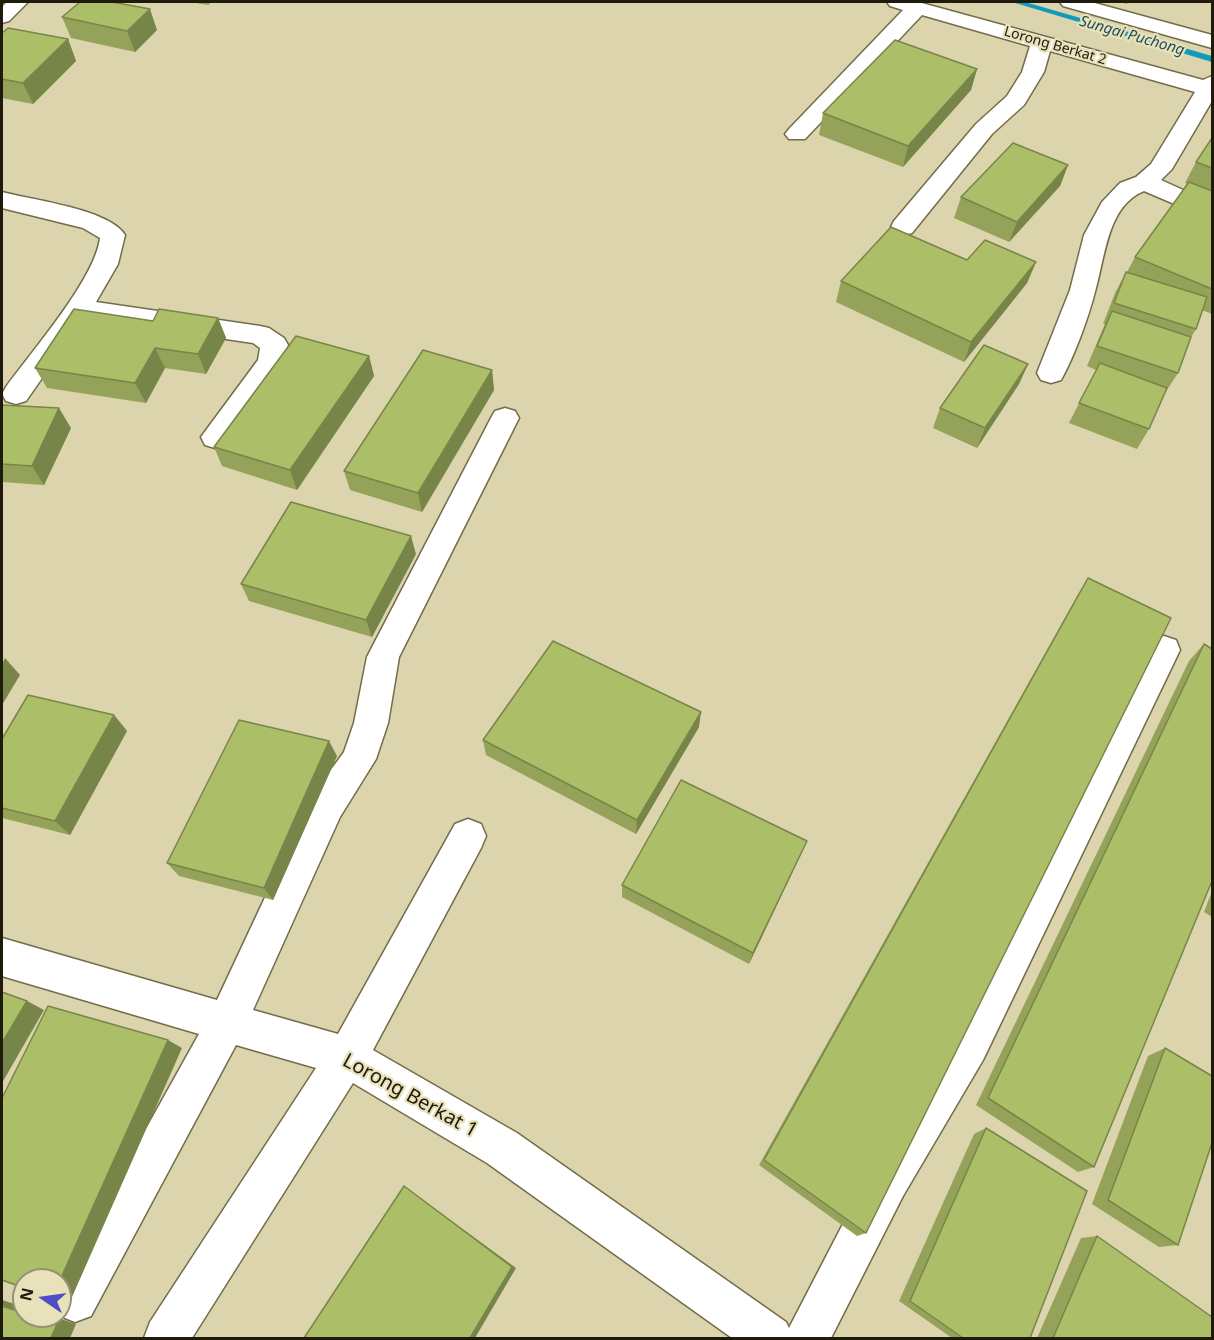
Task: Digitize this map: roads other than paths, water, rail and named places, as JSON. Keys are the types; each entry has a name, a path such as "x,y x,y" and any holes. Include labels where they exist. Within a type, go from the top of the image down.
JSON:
{"street":[{"path":"2,17 18,2"},
{"path":"1070,2 1212,42"},
{"path":"797,134 907,5"},
{"name":"Lorong Berkat 2","path":"907,5 1211,87"},
{"path":"903,227 984,129 1016,100 1033,72 1042,42"},
{"path":"1051,374 1083,290 1096,235 1114,202 1129,188 1144,182 1160,169 1211,87"},
{"path":"1144,182 1212,212"},
{"path":"2,200 91,222 113,235 112,250 96,280 16,394"},
{"path":"77,308 260,335 274,345 271,362 215,437"},
{"path":"75,1300 227,1022 327,805 359,759 371,723 383,657 506,418"},
{"path":"807,1338 888,1181 969,1046 1164,650"},
{"path":"166,1338 347,1057 468,836"},
{"name":"Lorong Berkat 1","path":"2,957 347,1057 502,1148 770,1338"}],"waterway":[{"name":"Sungai Puchong","path":"1017,2 1212,59"}],"tram line":[{"path":"2,6 6,2"}]}
